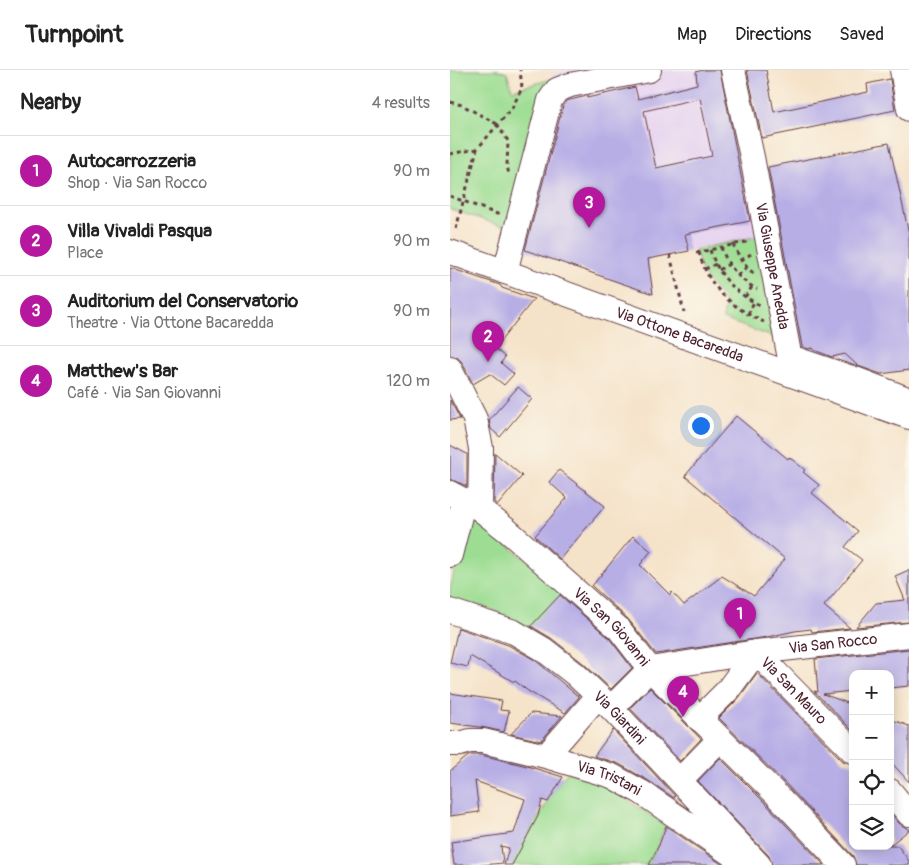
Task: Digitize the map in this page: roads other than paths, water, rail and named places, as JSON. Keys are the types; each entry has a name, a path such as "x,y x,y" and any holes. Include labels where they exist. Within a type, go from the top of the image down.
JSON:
{"street":[{"path":"507,266 550,100 557,90 570,85 649,70"},
{"name":"Via Giuseppe Anedda","path":"733,70 752,158 791,366"},
{"path":"902,70 909,106"},
{"name":"Via Ottone Bacaredda","path":"453,234 507,266"},
{"name":"Via Ottone Bacaredda","path":"450,252 507,266 791,366 909,417"},
{"name":"Via Ottone Bacaredda","path":"791,366 855,379 909,400"},
{"path":"450,369 475,419 481,448 464,501 450,555"},
{"name":"Via San Giovanni","path":"464,501 508,531 619,629 650,669 719,740 777,795 843,865"},
{"name":"Via Giardini","path":"450,611 521,636 543,649 575,674 605,702 759,865"},
{"name":"Via San Rocco","path":"650,669 756,652 909,635"},
{"path":"699,719 727,691 756,652"},
{"name":"Via San Mauro","path":"756,652 849,747"},
{"path":"546,756 605,702 650,669"},
{"name":"Via Tristani","path":"453,747 470,740 482,741 546,756 612,776 641,792 748,865"},
{"path":"680,780 719,740"},
{"path":"894,796 909,814"}],"place":[{"name":"Auditorium del Conservatorio","path":"589,228"},
{"name":"Villa Vivaldi Pasqua","path":"488,362"},
{"name":"Autocarrozzeria","path":"740,639"},
{"name":"Matthew's Bar","path":"683,717"}]}
